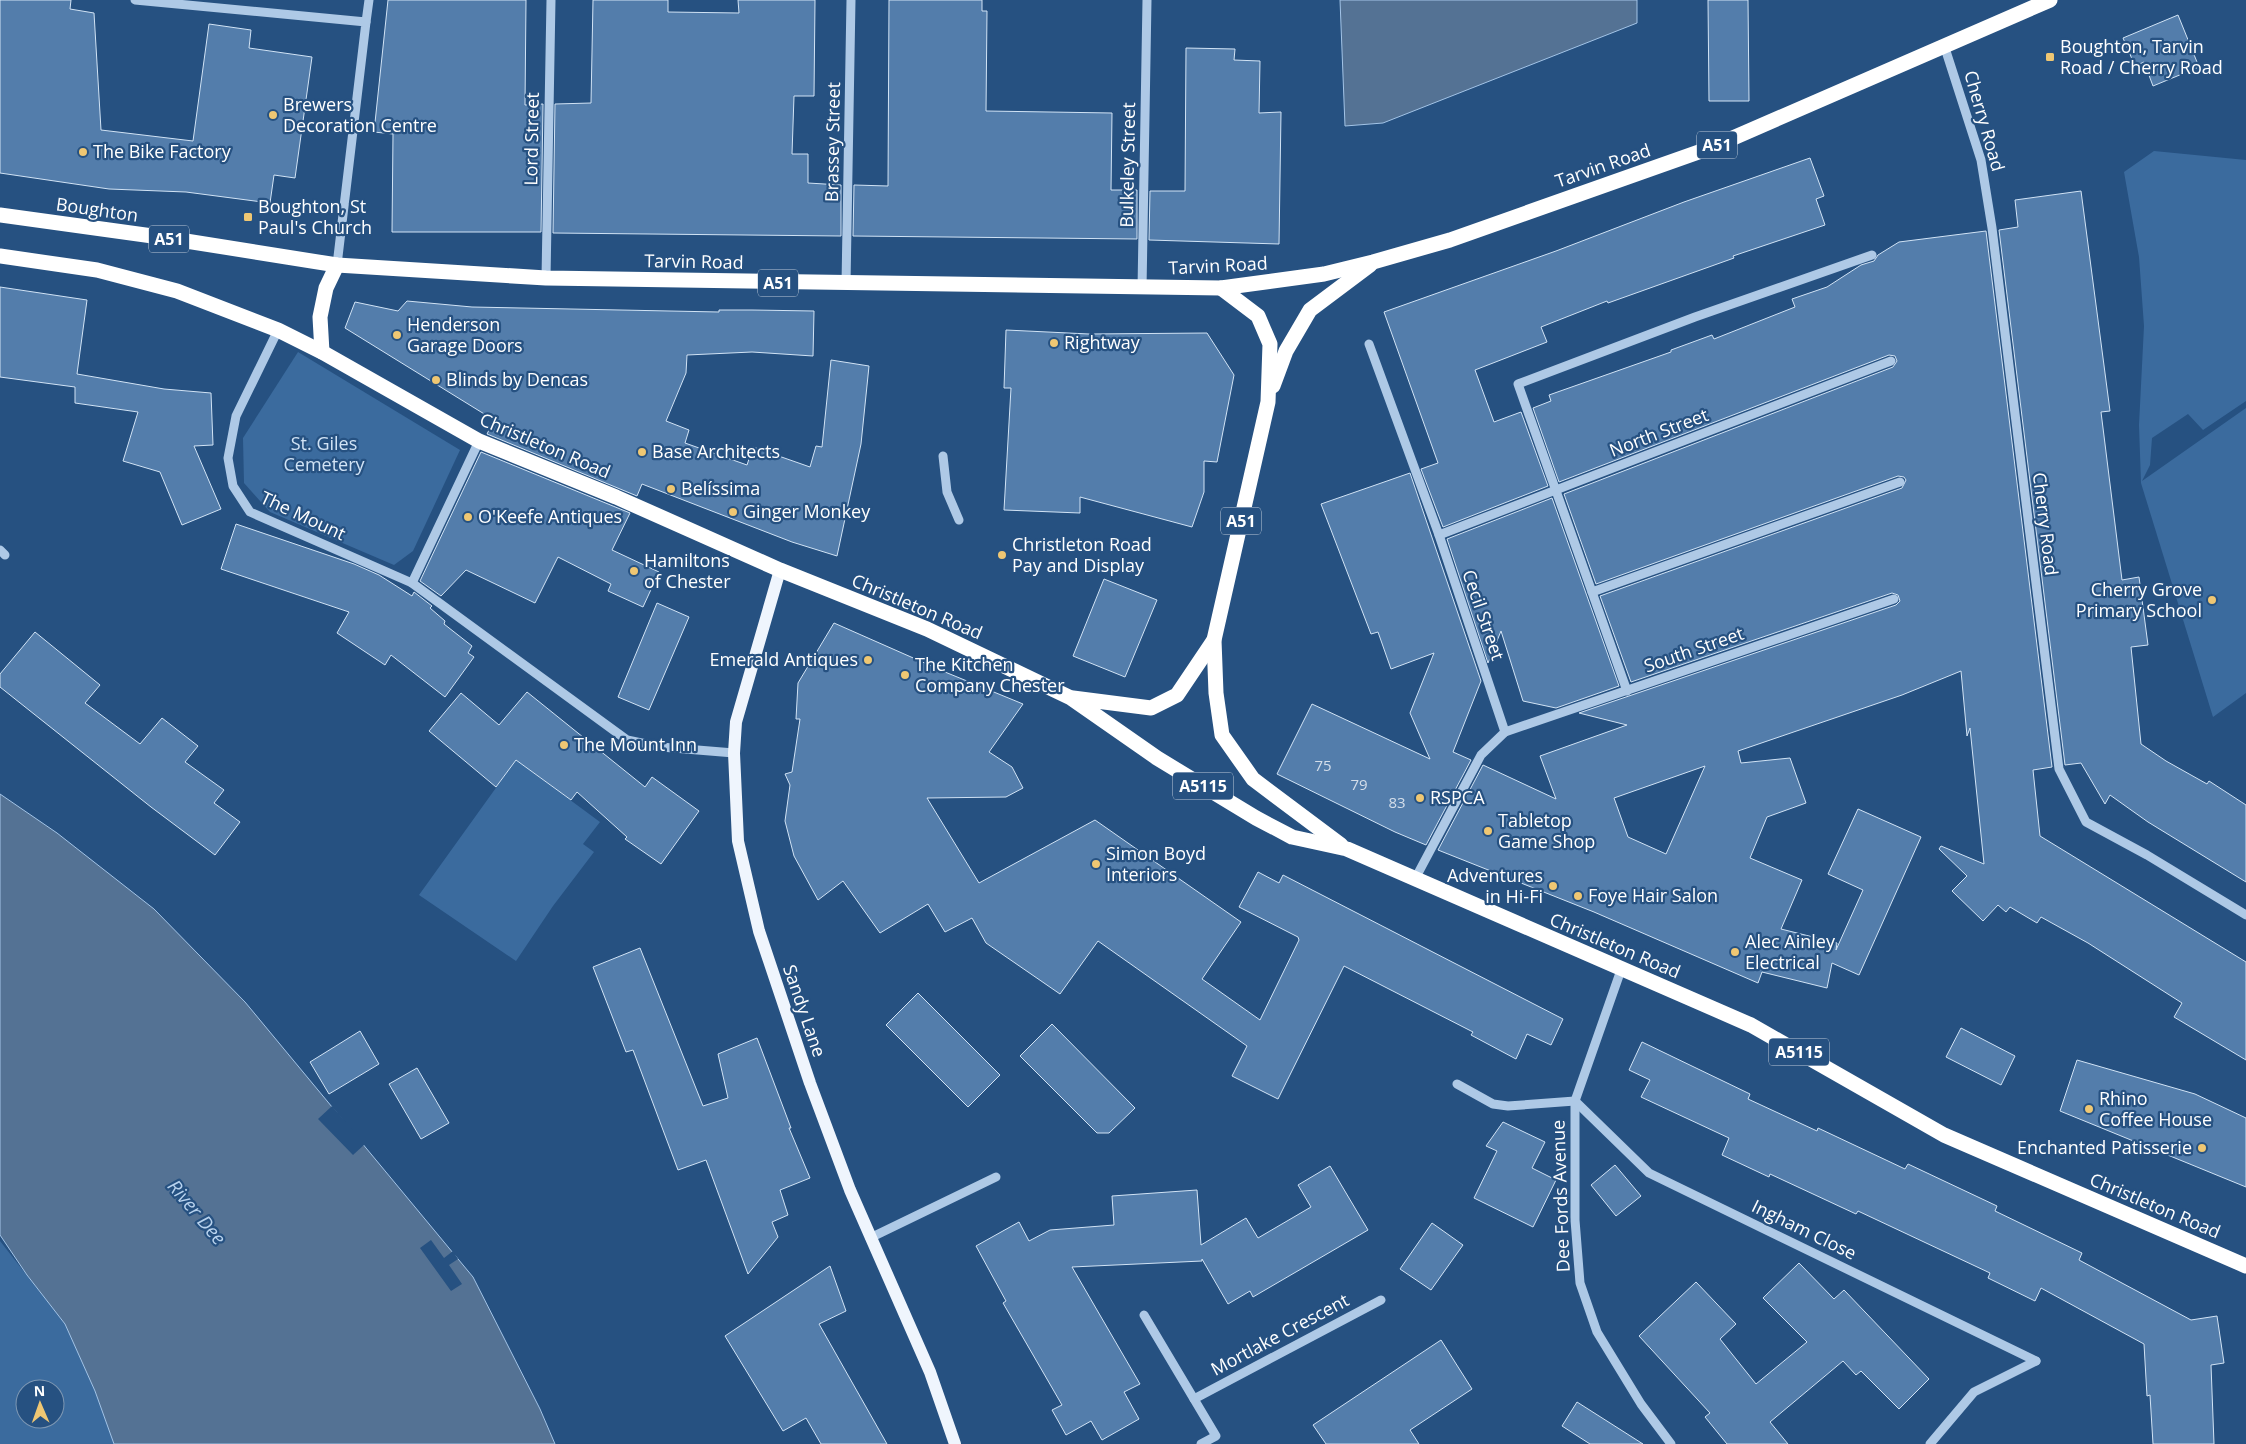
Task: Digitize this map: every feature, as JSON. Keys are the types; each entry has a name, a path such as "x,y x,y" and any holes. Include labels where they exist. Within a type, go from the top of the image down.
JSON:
{"highway":[{"name":"Tarvin Road","path":"336,265 546,278 846,284 1142,289 1221,288 1283,281 1374,262 1450,240 1710,148 2050,0"},
{"name":"Boughton","path":"0,215 167,238 336,265"},
{"name":"A51","path":"0,256 98,270 177,291 278,330 322,352"},
{"path":"1268,402 1286,350 1310,310 1374,262"},
{"path":"322,352 320,317 326,288 336,265"},
{"name":"A51","path":"1071,698 1151,708 1177,695 1214,640 1268,402 1270,344 1258,316 1221,288"},
{"name":"Christleton Road","path":"322,352 479,441 616,496 780,570 927,629 1071,698 1157,758 1256,818 1292,837 1347,849 1414,880 1751,1025 1944,1135 2246,1266"},
{"name":"A5115","path":"1214,640 1216,692 1222,736 1252,779 1347,849"}],"main road":[{"name":"Sandy Lane","path":"780,570 736,722 734,753 738,841 759,931 810,1083 850,1190 930,1372 955,1444"}],"street":[{"path":"135,0 366,22"},
{"path":"336,265 369,0"},
{"name":"Lord Street","path":"546,278 550,0"},
{"name":"Brassey Street","path":"846,284 851,0"},
{"name":"Bulkeley Street","path":"1142,289 1146,0"},
{"name":"Cherry Road","path":"1944,45 1981,160 1993,238 2059,769 2086,822 2147,855 2246,915"},
{"path":"1627,691 1518,384 1695,317 1872,255"},
{"name":"The Mount","path":"278,330 236,416 228,458 233,486 250,512 412,583 627,740 661,747 734,753"},
{"name":"Cecil Street","path":"1369,344 1439,535 1505,732"},
{"name":"North Street","path":"1439,535 1891,361"},
{"path":"412,583 479,441"},
{"path":"943,456 947,492 959,520"},
{"path":"1592,592 1900,482"},
{"name":"South Street","path":"1505,732 1894,599"},
{"path":"1414,880 1481,755 1505,732"},
{"path":"1457,1084 1493,1104 1508,1106 1575,1101 1621,970"},
{"name":"Ingham Close","path":"1575,1101 1649,1173 2036,1361 1974,1392 1930,1444"},
{"name":"Dee Fords Avenue","path":"1575,1101 1575,1220 1580,1283 1597,1332 1641,1404 1671,1444"},
{"path":"870,1238 996,1177"},
{"name":"Mortlake Crescent","path":"1194,1399 1381,1300"},
{"path":"1144,1315 1218,1440 1202,1444"}],"green space":[{"path":"2154,151 2246,160 2246,401 2203,430 2188,414 2152,438 2150,465 2142,481 2246,408 2246,693 2213,717 2141,483 2139,425 2144,326 2139,257 2124,172"},
{"name":"St. Giles Cemetery","path":"298,352 460,450 413,551 394,565 270,512 244,483 243,438"},
{"path":"516,760 600,822 583,844 594,852 553,906 516,961 419,895"},
{"path":"0,1241 65,1324 95,1391 114,1444 0,1444"}],"water":[{"path":"1340,0 1637,0 1637,23 1383,123 1345,126"},
{"name":"River Dee","path":"0,794 57,833 154,909 245,1002 473,1277 540,1409 555,1444 114,1444 95,1391 65,1324 27,1275 0,1235"}],"pier":[{"path":"332,1106 365,1144 353,1155 318,1119"},
{"path":"431,1240 444,1258 453,1251 458,1259 449,1265 462,1284 451,1291 420,1248"}],"building":[{"path":"0,0 71,0 70,9 94,13 101,130 193,141 209,24 251,30 249,48 312,57 295,178 274,175 270,203 186,192 109,189 0,173"},
{"path":"388,0 526,0 525,105 543,104 541,232 392,232 393,134 374,132"},
{"path":"593,0 668,0 668,12 739,13 738,0 815,0 814,96 794,96 792,154 808,154 808,183 841,185 841,236 553,233 555,104 591,103"},
{"path":"889,0 982,0 982,11 987,11 986,111 1112,113 1111,190 1137,190 1137,239 853,236 854,185 888,186"},
{"path":"1708,0 1748,0 1749,101 1709,101"},
{"path":"2178,15 2199,67 2153,86 2144,62 2135,66 2123,38"},
{"path":"1186,48 1235,49 1234,60 1260,61 1259,113 1281,112 1279,244 1149,240 1150,191 1185,191"},
{"path":"1810,158 1824,196 1816,199 1825,225 1733,256 1734,258 1608,303 1607,301 1541,327 1547,342 1475,370 1494,422 1521,412 1548,486 1443,527 1421,469 1438,463 1384,312"},
{"path":"2081,191 2110,411 2101,412 2122,580 2139,577 2148,645 2131,647 2141,744 2166,761 2207,784 2209,781 2246,805 2246,882 2148,822 2110,795 2105,804 2081,763 2065,765 1999,230 2018,227 2015,200"},
{"path":"1986,231 2052,767 2033,770 2040,836 2246,962 2246,1060 2174,1017 2182,1003 2088,943 2041,917 2037,923 2010,907 2006,912 1998,905 1983,921 1952,891 1967,876 1939,849 1941,846 1984,864 1970,728 1967,736 1961,671 1902,695 1738,751 1741,763 1790,758 1806,803 1767,817 1750,858 1802,880 1781,929 1837,943 1836,950 1863,890 1828,874 1858,809 1921,837 1859,975 1832,963 1827,988 1762,972 1758,983 1594,912 1438,850 1483,765 1556,799 1540,756 1627,725 1579,713 1896,605 1900,601 1898,595 1892,593 1631,682 1600,596 1902,488 1906,480 1904,477 1898,476 1596,584 1564,494 1893,367 1897,361 1895,356 1889,355 1559,482 1533,408 1551,401 1549,395 1671,352 1671,350 1712,335 1714,339 1795,307 1792,299 1827,287 1861,265 1874,261 1878,255 1899,242","holes":["1705,766 1666,854 1628,837 1614,798"]},
{"path":"0,287 87,300 77,374 164,389 211,393 213,445 194,446 221,509 182,525 160,472 123,461 138,412 75,403 75,387 0,377"},
{"path":"407,301 472,307 719,312 719,310 814,311 813,356 752,352 687,355 686,373 666,421 689,430 685,443 747,465 753,447 810,467 816,446 822,447 831,360 869,366 861,444 837,556 792,542 642,484 637,496 487,434 494,420 345,328 355,302 398,311"},
{"path":"1006,330 1089,334 1207,333 1234,375 1217,462 1204,461 1204,492 1192,527 1080,497 1080,513 1004,510 1011,388 1004,388"},
{"path":"481,452 630,513 612,550 659,572 643,607 608,591 611,584 558,557 535,603 466,570 441,596 420,581"},
{"path":"1410,473 1481,681 1453,752 1471,760 1426,845 1395,832 1277,774 1312,704 1430,759 1410,713 1434,653 1391,669 1378,632 1371,634 1321,504"},
{"path":"1552,498 1619,686 1556,708 1523,701 1501,631 1488,663 1447,539"},
{"path":"236,524 354,564 379,575 412,596 414,592 432,606 430,608 445,621 444,624 472,646 468,653 474,657 445,697 391,655 385,665 337,633 349,612 221,569"},
{"path":"1104,579 1157,600 1125,677 1073,656"},
{"path":"657,603 689,617 649,710 618,697"},
{"path":"834,623 1023,704 989,752 1012,767 1023,788 1006,797 927,798 979,883 1095,820 1241,922 1202,979 1260,1020 1299,940 1298,937 1239,907 1258,872 1279,883 1283,875 1563,1019 1551,1045 1527,1034 1516,1059 1471,1035 1473,1032 1344,966 1278,1099 1232,1076 1247,1046 1098,941 1060,994 986,943 972,918 945,932 928,904 880,933 843,881 818,900 794,856 785,821 790,785 785,774 792,772 800,719 796,719 798,683"},
{"path":"35,632 100,685 85,703 140,744 162,718 198,746 185,762 224,790 214,803 240,822 215,855 151,807 0,687 0,674"},
{"path":"527,692 645,787 652,777 699,811 661,864 625,839 627,837 577,792 571,800 516,760 496,787 429,731 461,693 499,725"},
{"path":"640,948 703,1106 728,1098 718,1054 757,1038 791,1128 789,1128 810,1178 780,1190 788,1215 772,1222 778,1237 748,1274 706,1160 678,1170 633,1050 626,1052 593,967"},
{"path":"918,993 1000,1075 968,1107 886,1025"},
{"path":"1052,1024 1135,1108 1109,1133 1097,1133 1020,1056"},
{"path":"1961,1028 2015,1056 2001,1085 1946,1057"},
{"path":"360,1031 379,1064 329,1094 310,1062"},
{"path":"1642,1042 1750,1094 1748,1099 1817,1131 1818,1128 1905,1169 1908,1164 1997,1206 1995,1211 2082,1253 2079,1260 2191,1320 2217,1316 2224,1363 2211,1365 2214,1444 2153,1444 2150,1395 2147,1396 2144,1344 2041,1288 2035,1301 1988,1278 1990,1273 1858,1211 1856,1214 1770,1174 1769,1177 1722,1155 1729,1138 1641,1097 1650,1080 1629,1070"},
{"path":"2077,1060 2195,1094 2246,1118 2246,1187 2060,1111"},
{"path":"417,1068 449,1123 421,1139 389,1084"},
{"path":"1503,1122 1545,1142 1532,1168 1556,1180 1533,1227 1474,1198 1497,1151 1486,1146"},
{"path":"1615,1165 1641,1196 1616,1216 1591,1185"},
{"path":"1330,1166 1368,1230 1253,1297 1250,1291 1228,1304 1202,1259 1202,1261 1072,1267 1140,1384 1124,1392 1139,1419 1102,1440 1091,1421 1066,1435 1052,1410 1062,1405 1003,1303 1006,1301 976,1246 1019,1222 1029,1241 1050,1230 1114,1225 1112,1196 1197,1190 1201,1245 1246,1218 1258,1238 1311,1207 1298,1185"},
{"path":"1432,1223 1463,1245 1431,1290 1400,1269"},
{"path":"1799,1263 1834,1299 1844,1290 1929,1379 1899,1409 1861,1371 1856,1375 1843,1361 1770,1422 1788,1444 1727,1444 1705,1417 1710,1413 1639,1336 1696,1282 1736,1324 1720,1339 1756,1384 1807,1342 1763,1298"},
{"path":"830,1266 846,1311 819,1324 887,1444 821,1444 806,1418 783,1431 725,1336"},
{"path":"1441,1340 1472,1389 1410,1430 1419,1444 1326,1444 1313,1425"},
{"path":"1577,1402 1643,1444 1590,1444 1562,1426"}],"place":[{"name":"Boughton, Tarvin Road / Cherry Road","path":"2050,57"},
{"name":"Brewers Decoration Centre","path":"273,115"},
{"name":"The Bike Factory","path":"83,152"},
{"name":"Boughton, St Paul's Church","path":"248,217"},
{"name":"Henderson Garage Doors","path":"397,335"},
{"name":"Rightway","path":"1054,343"},
{"name":"Blinds by Dencas","path":"436,380"},
{"name":"Base Architects","path":"642,452"},
{"name":"Belíssima","path":"671,489"},
{"name":"Ginger Monkey","path":"733,512"},
{"name":"O'Keefe Antiques","path":"468,517"},
{"name":"Christleton Road Pay and Display","path":"1002,555"},
{"name":"Hamiltons of Chester","path":"634,571"},
{"name":"Cherry Grove Primary School","path":"2212,600"},
{"name":"Emerald Antiques","path":"868,660"},
{"name":"The Kitchen Company Chester","path":"905,675"},
{"name":"The Mount Inn","path":"564,745"},
{"name":"RSPCA","path":"1420,798"},
{"name":"Tabletop Game Shop","path":"1488,831"},
{"name":"Simon Boyd Interiors","path":"1096,864"},
{"name":"Adventures in Hi-Fi","path":"1553,886"},
{"name":"Foye Hair Salon","path":"1578,896"},
{"name":"Alec Ainley Electrical","path":"1735,952"},
{"name":"Rhino Coffee House","path":"2089,1109"},
{"name":"Enchanted Patisserie","path":"2202,1148"}]}
